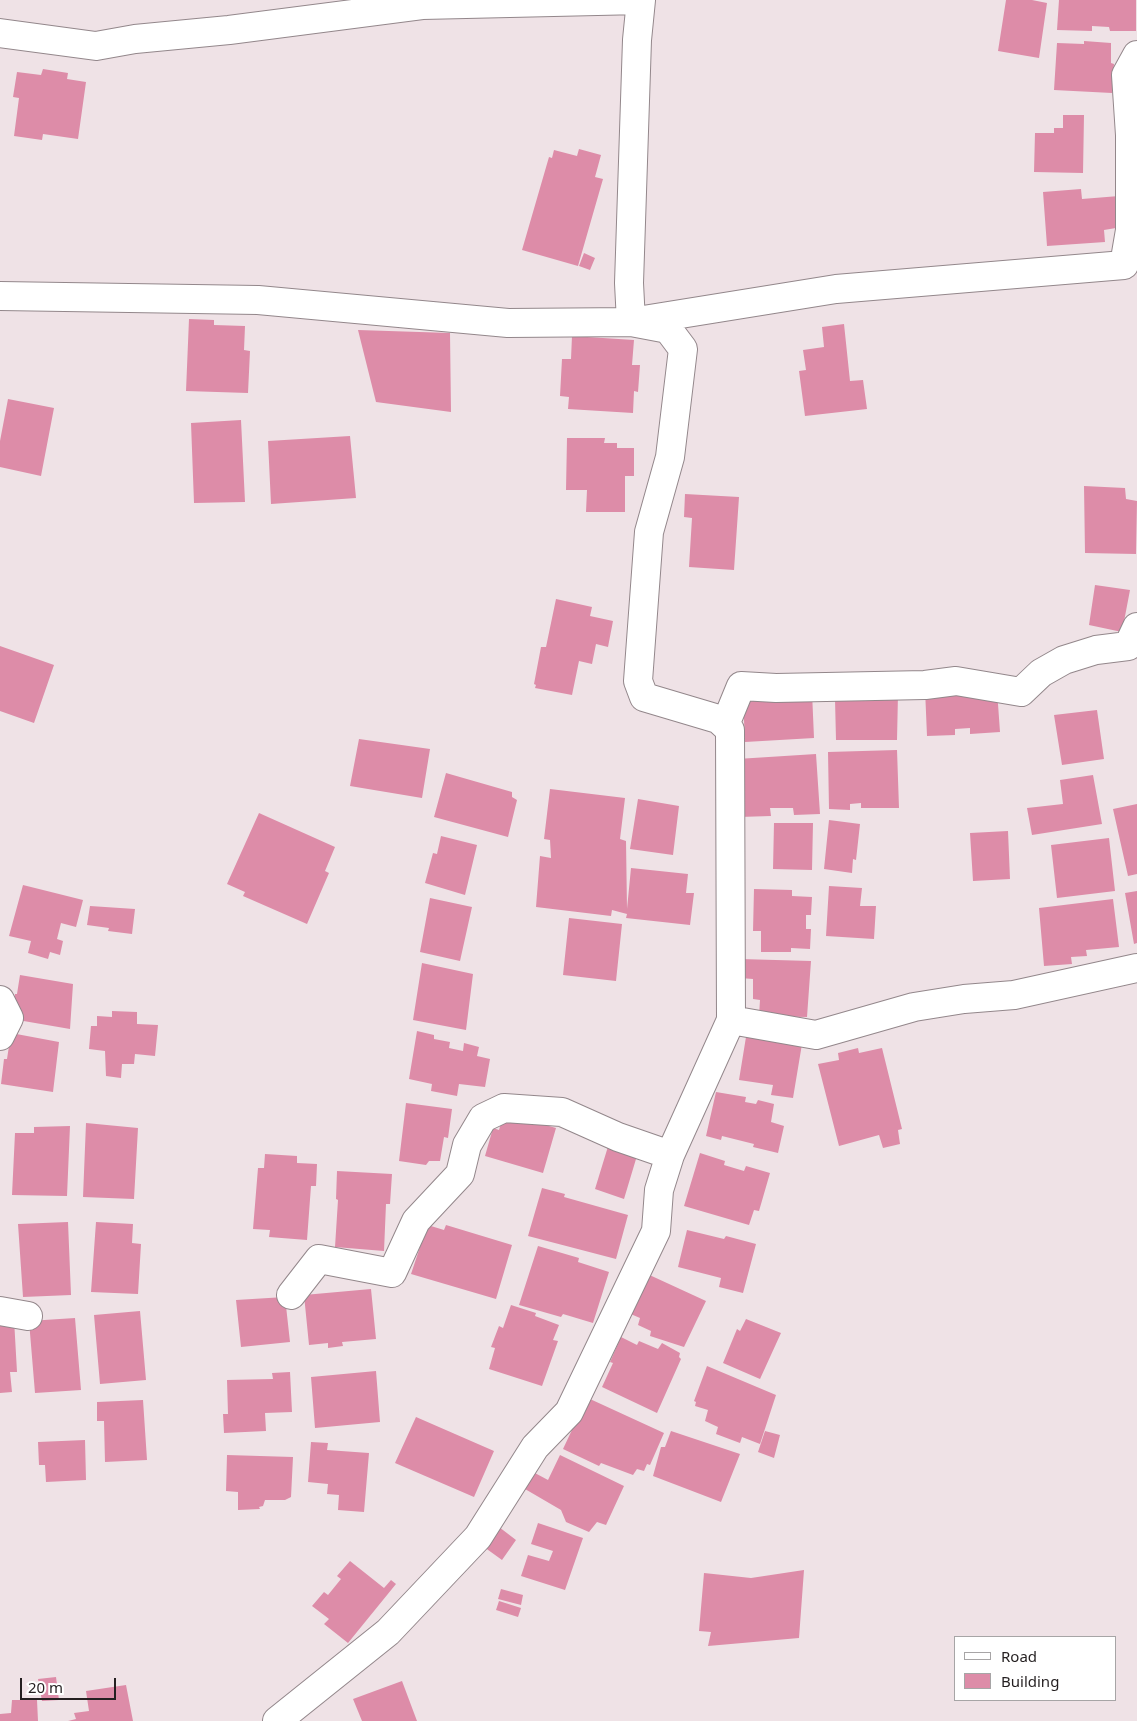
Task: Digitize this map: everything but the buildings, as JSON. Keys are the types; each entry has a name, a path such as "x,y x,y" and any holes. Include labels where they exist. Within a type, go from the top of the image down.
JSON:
{"street":[{"path":"0,33 96,46 135,39 229,30 422,5 641,0 637,40 629,273 631,322"},
{"path":"0,296 258,300 508,324 631,322 836,289 1124,265 1130,230 1130,135 1126,75 1137,55"},
{"path":"276,1721 388,1632 465,1551 478,1537 535,1447 569,1412 656,1231 659,1190 670,1155 731,1020 730,730 718,719 644,697 638,681 649,532 670,457 683,349 668,329 631,322"},
{"path":"724,724 742,686 776,688 925,685 956,681 1022,692 1041,673 1064,660 1096,650 1128,646 1137,627"},
{"path":"731,1020 816,1035 914,1008 964,999 1014,995 1137,968"},
{"path":"0,1000 9,1018 0,1036"},
{"path":"291,1295 319,1259 392,1273 416,1220 460,1174 467,1145 483,1118 504,1108 562,1112 618,1137 670,1155"},
{"path":"0,1311 28,1316"}]}
